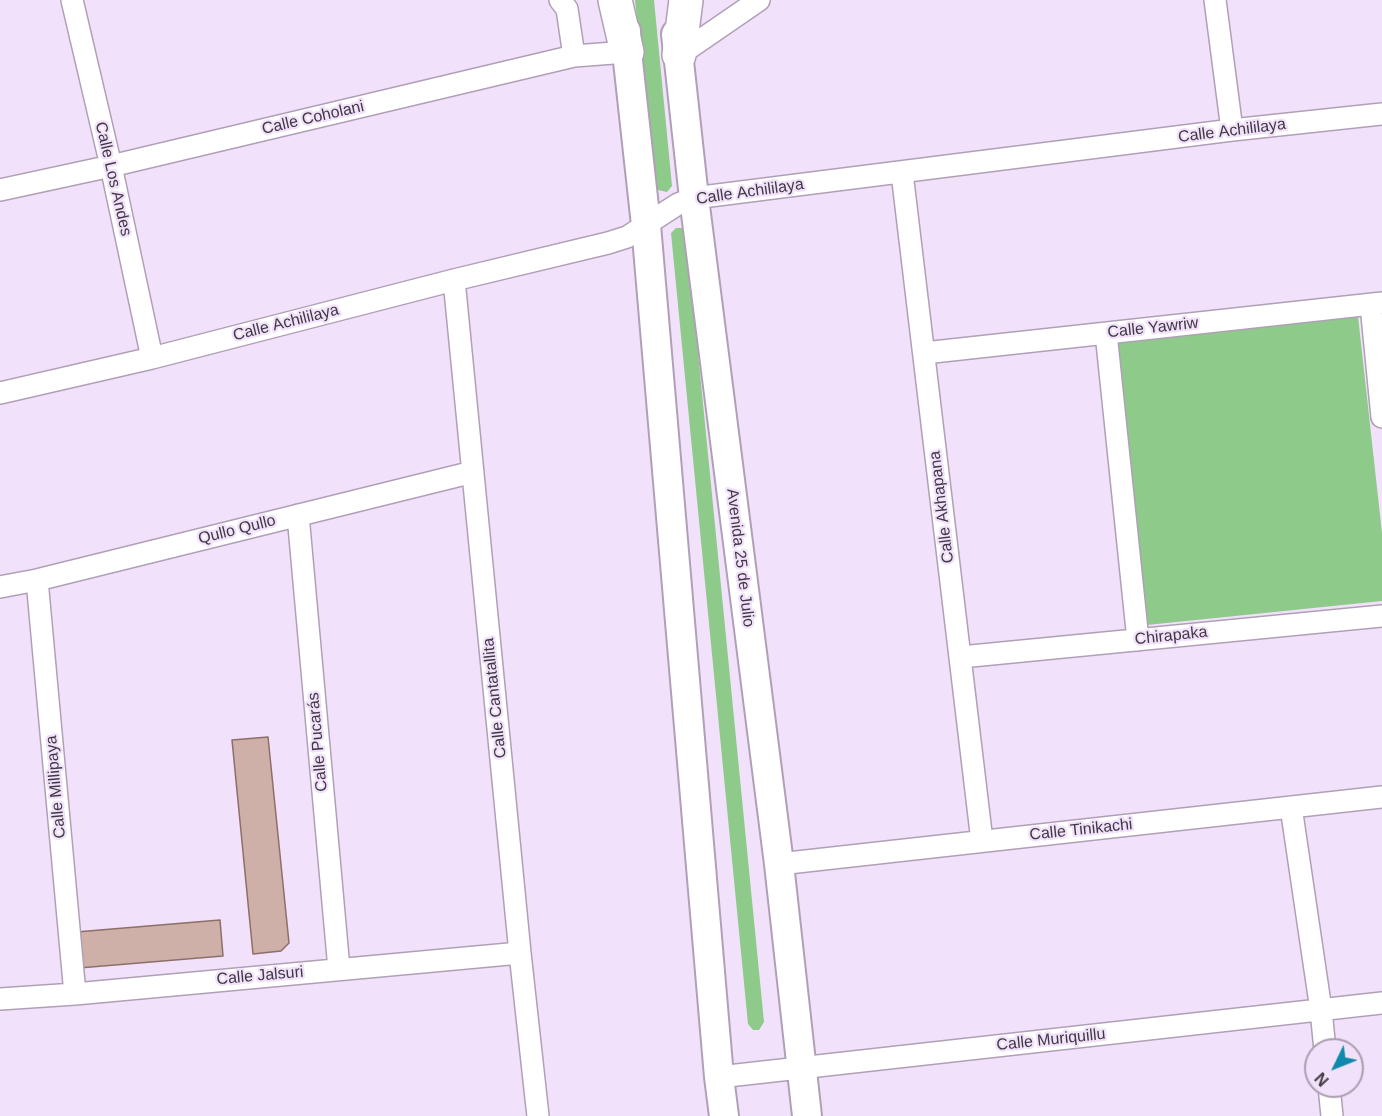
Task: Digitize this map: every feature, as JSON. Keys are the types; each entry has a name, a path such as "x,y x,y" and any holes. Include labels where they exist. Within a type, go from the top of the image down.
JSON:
{"main road":[{"path":"615,0 627,52"},
{"path":"625,0 627,52 646,225 724,1116"},
{"name":"Avenida 25 de Julio","path":"671,0 779,864 807,1116"},
{"path":"679,55 686,0"}],"street":[{"name":"Calle Los Andes","path":"72,0 111,166 152,358"},
{"path":"561,0 567,9 574,56"},
{"path":"679,55 759,0"},
{"path":"1215,0 1232,130"},
{"name":"Calle Coholani","path":"0,190 111,166 574,56 627,52"},
{"name":"Calle Achililaya","path":"0,393 152,358 608,243 627,237 678,204 694,198 1232,130 1382,114"},
{"name":"Calle Akhapana","path":"902,172 982,842"},
{"name":"Calle Cantatallita","path":"454,280 538,1116"},
{"path":"1376,304 1382,417"},
{"name":"Calle Yawriw","path":"924,353 1376,304"},
{"path":"1106,333 1138,640"},
{"name":"Qullo Qullo","path":"0,587 37,580 473,472"},
{"name":"Calle Pucarás","path":"298,515 339,969"},
{"name":"Calle Millipaya","path":"37,580 75,994"},
{"name":"Chirapaka","path":"961,657 1382,616"},
{"name":"Calle Tinikachi","path":"779,864 1382,797"},
{"path":"1291,807 1324,1038"},
{"name":"Calle Jalsuri","path":"0,999 520,953"},
{"name":"Calle Muriquillu","path":"719,1077 1382,1003"},
{"path":"1330,1098 1332,1116"}],"green space":[{"path":"635,0 654,0 672,186 667,192 658,190 654,185"},
{"path":"676,228 686,231 764,1022 759,1030 753,1030 748,1024 671,233"},
{"path":"1358,316 1382,533 1382,601 1147,625 1116,341"}],"building":[{"path":"268,737 289,943 281,951 253,954 232,740"},
{"path":"220,920 223,956 79,968 76,932"}]}
